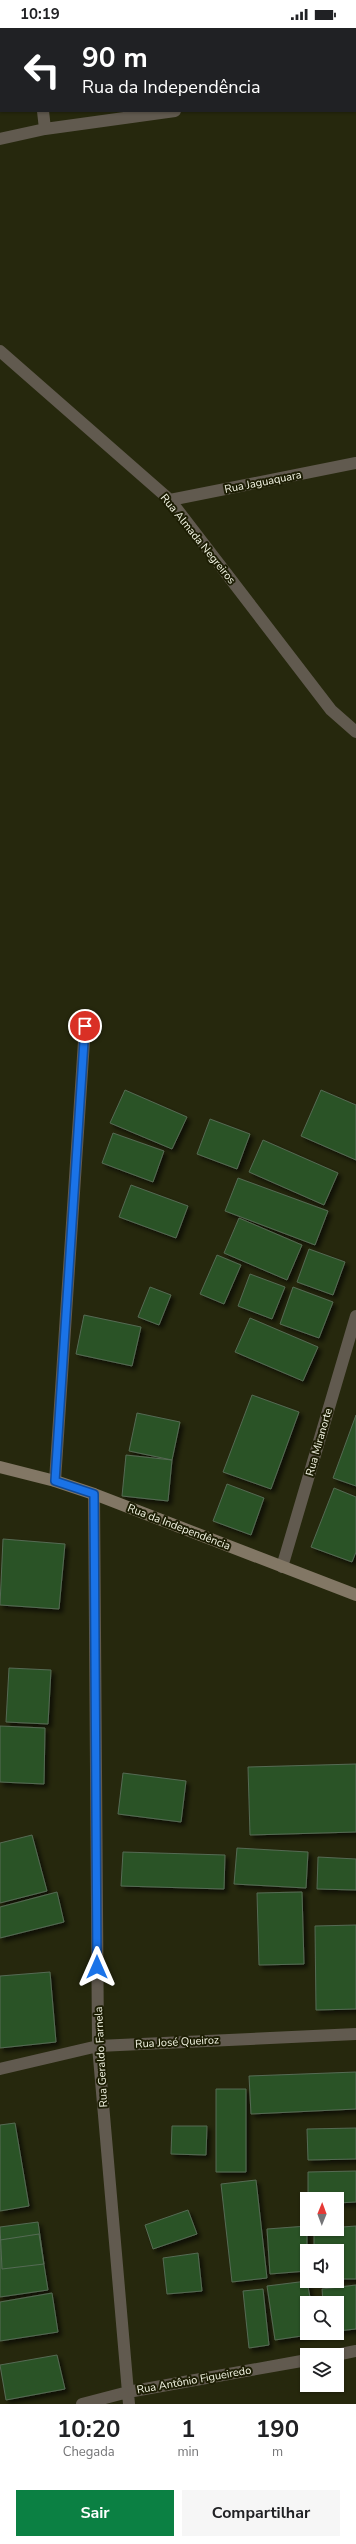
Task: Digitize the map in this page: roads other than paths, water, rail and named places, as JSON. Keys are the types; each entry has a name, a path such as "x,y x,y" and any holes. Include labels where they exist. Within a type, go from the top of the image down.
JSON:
{"street":[{"path":"43,112 45,129"},
{"path":"0,139 45,129 168,112"},
{"name":"Rua Almada Negreiros","path":"0,350 170,500 331,710 356,732"},
{"name":"Rua Jaguaquara","path":"170,500 356,464"},
{"path":"55,1481 85,1026"},
{"name":"Rua Miranorte","path":"282,1567 356,1316"},
{"name":"Rua da Independência","path":"0,1467 55,1481 94,1494 356,1595"},
{"name":"Rua Geraldo Farnela","path":"94,1494 98,2046 128,2398"},
{"name":"Rua José Queiroz","path":"0,2070 98,2046 356,2034"},
{"path":"344,2353 356,2351"},
{"name":"Rua Antônio Figueiredo","path":"82,2404 128,2398 300,2361"}]}
